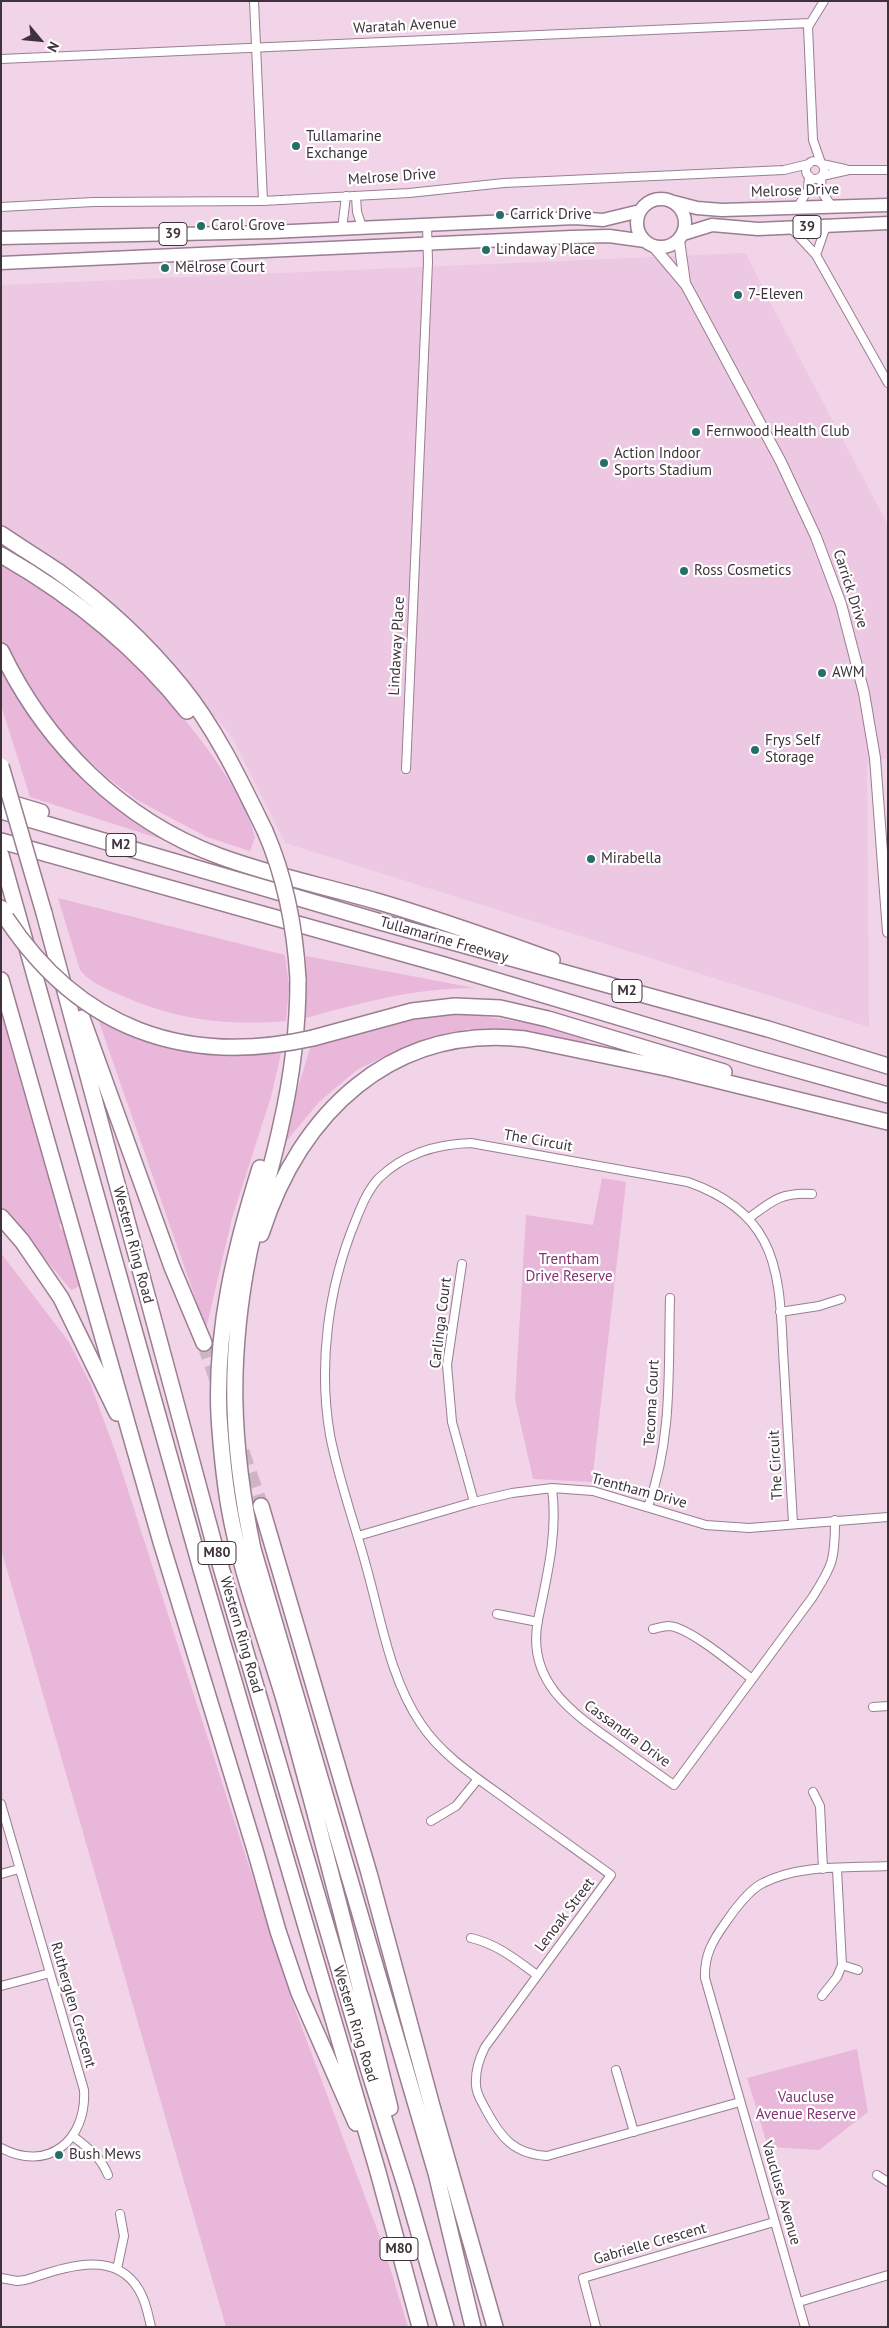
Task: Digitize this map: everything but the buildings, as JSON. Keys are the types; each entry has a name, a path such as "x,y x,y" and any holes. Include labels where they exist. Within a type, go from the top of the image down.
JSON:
{"highway":[{"path":"1,534 59,572 124,625 182,687 213,733 264,831 289,901 297,952 298,1018 281,1125 249,1255 237,1330 234,1371 234,1413 242,1500 252,1549 436,2174 489,2327"},
{"path":"1,556 71,599 104,625 152,669 194,719 244,792"},
{"path":"1,650 30,705 50,732 79,764 125,804 185,840 218,856 475,932 552,961 768,1029"},
{"name":"Western Ring Road","path":"1,766 44,913 213,1540 446,2327"},
{"path":"1,800 57,817 241,880"},
{"name":"Tullamarine Freeway","path":"1,811 394,926 768,1029 888,1066"},
{"name":"Tullamarine Freeway","path":"1,842 444,964 746,1055 888,1095"},
{"name":"Western Ring Road","path":"1,855 8,907 378,2172 420,2327"},
{"path":"8,907 19,936 39,961 79,998 103,1014 128,1026 178,1042 231,1049 268,1047 313,1038 412,1011 455,1006 478,1006 525,1013 650,1049 861,1115"},
{"path":"44,913 172,1267 204,1343"},
{"path":"1,980 146,1489 278,1931 299,1993 378,2172"},
{"path":"244,1293 262,1231 278,1192 295,1157 322,1119 347,1093 374,1072 407,1054 443,1042 484,1037 525,1039 671,1069 888,1122"},
{"path":"290,1076 244,1222 227,1295 219,1372 219,1415 229,1508 241,1558 290,1720 355,1963 396,2132 406,2188"},
{"path":"1,1217 22,1241 62,1298 123,1426 146,1489"},
{"path":"261,1506 369,1873 432,2106 495,2327"},
{"path":"436,2174 473,2327"}],"main road":[{"name":"39","path":"1,238 342,229 575,218 603,220 640,211 651,200 667,199 674,202"},
{"name":"Melrose Drive","path":"674,202 715,210 888,205"},
{"path":"674,202 680,207 686,220 681,237"},
{"path":"640,211 637,227 649,244"},
{"name":"39","path":"1,263 609,236 667,246 681,237 712,225 758,229 888,223"},
{"path":"170,234 171,256"}],"street":[{"path":"254,1 263,201"},
{"path":"824,1 809,23 808,55 814,140 824,170 821,177 822,193 832,206"},
{"name":"Waratah Avenue","path":"1,59 809,23"},
{"path":"797,208 808,190 806,169 809,164 814,140"},
{"path":"809,164 815,161 821,163"},
{"name":"Melrose Drive","path":"821,163 849,170 888,170"},
{"name":"Melrose Drive","path":"1,206 92,202 263,201 409,193 504,183 784,170 809,164"},
{"name":"Melrose Drive","path":"784,170 808,176"},
{"name":"Melrose Drive","path":"821,177 849,170"},
{"path":"808,176 815,179 821,177"},
{"path":"342,229 346,196"},
{"path":"356,196 357,212 362,227"},
{"name":"Lindaway Place","path":"406,769 427,225"},
{"path":"816,255 826,226"},
{"path":"791,228 816,255 888,383"},
{"name":"Carrick Drive","path":"681,237 686,285"},
{"name":"Carrick Drive","path":"649,244 686,285 797,494 816,537 841,604 864,693 875,758 888,932"},
{"name":"The Circuit","path":"358,1536 343,1488 330,1435 326,1403 328,1331 336,1281 347,1242 366,1197 378,1180 395,1165 414,1153 452,1143 471,1143 688,1182 714,1191 749,1218 764,1240 773,1261 780,1312 793,1523"},
{"path":"749,1218 783,1195 794,1193 812,1194"},
{"name":"Carlinga Court","path":"462,1264 447,1365 452,1422 474,1502"},
{"name":"Tecoma Court","path":"648,1507 662,1460 668,1419 670,1298"},
{"path":"780,1312 819,1306 840,1299"},
{"name":"Trentham Drive","path":"358,1536 474,1502 512,1493 552,1488 593,1491 706,1525 749,1528 793,1523 888,1517"},
{"name":"Cassandra Drive","path":"552,1488 554,1523 550,1562 536,1638 539,1660 548,1683 561,1701 578,1717 674,1785 812,1598 829,1570 835,1552 835,1520"},
{"name":"Lenoak Street","path":"358,1536 399,1687 420,1723 435,1743 478,1779 612,1875 537,1975 480,2058 476,2070 476,2086 493,2123 516,2149 531,2155 548,2156 740,2102"},
{"path":"497,1614 538,1622"},
{"path":"653,1629 670,1626 681,1630 698,1639 752,1679"},
{"path":"873,1707 888,1706"},
{"path":"431,1821 456,1806 478,1779"},
{"path":"813,1792 820,1806 823,1869"},
{"name":"Rutherglen Crescent","path":"1,1804 84,2090 85,2105 82,2120 73,2136 56,2150 37,2156 24,2156 1,2148"},
{"name":"Vaucluse Avenue","path":"799,2302 774,2222 705,1978 706,1955 735,1909 762,1884 791,1873 823,1869 888,1866"},
{"path":"1,1874 19,1869"},
{"path":"822,1996 837,1977 842,1965 837,1869"},
{"path":"471,1938 488,1942 537,1975"},
{"path":"842,1965 858,1970"},
{"path":"1,1986 50,1972"},
{"path":"616,2070 634,2132"},
{"path":"73,2136 94,2152 104,2164 108,2175"},
{"path":"877,2175 888,2182"},
{"path":"117,2269 124,2236 120,2214"},
{"name":"Gabrielle Crescent","path":"596,2327 583,2278 774,2222"},
{"path":"1,2278 17,2281 25,2280 90,2263 102,2264 117,2269 132,2280 139,2289 147,2307 151,2327"},
{"path":"805,2327 799,2302 888,2275"}],"shaded area":[{"path":"746,253 888,525 888,758 867,764 869,1027 285,843 232,737 140,628 59,565 1,525 1,285"}],"green space":[{"path":"1,565 31,582 88,622 139,668 163,694 206,747 235,790 255,837 250,851 207,837 137,800 104,775 65,737 30,693 1,640"},
{"path":"1,669 31,720 68,765 98,791 173,843 30,797 1,705"},
{"path":"58,898 285,955 289,986 286,1021 241,1023 200,1019 160,1010 98,984 80,970"},
{"path":"306,956 475,988 410,993 369,1001 306,1018"},
{"path":"1,1004 63,1223 59,1225 61,1230 65,1230 80,1286 71,1290 1,1206"},
{"path":"464,1013 550,1027 587,1040 584,1046 526,1032 468,1029 405,1046 357,1070 319,1102 279,1150 311,1045 408,1020"},
{"path":"98,1019 143,1038 187,1051 232,1056 281,1053 271,1097 232,1218 206,1329"},
{"name":"Trentham Drive Reserve","path":"602,1178 626,1182 592,1482 533,1479 515,1399 526,1215 593,1225"},
{"path":"1,1253 69,1342 90,1383 117,1456 295,2009 383,2245 408,2327 226,2327 1,1549"},
{"name":"Vaucluse Avenue Reserve","path":"857,2049 868,2112 819,2150 768,2147 747,2078"}],"tunnel":[{"path":"204,1343 261,1506"}],"place":[{"name":"Tullamarine Exchange","path":"296,146"},
{"name":"Carrick Drive","path":"500,215"},
{"name":"Carol Grove","path":"201,226"},
{"name":"Lindaway Place","path":"486,250"},
{"name":"Melrose Court","path":"165,268"},
{"name":"7-Eleven","path":"738,295"},
{"name":"Fernwood Health Club","path":"696,432"},
{"name":"Action Indoor Sports Stadium","path":"604,463"},
{"name":"Ross Cosmetics","path":"684,571"},
{"name":"AWM","path":"822,673"},
{"name":"Frys Self Storage","path":"755,750"},
{"name":"Mirabella","path":"591,859"},
{"name":"Bush Mews","path":"59,2155"}]}
